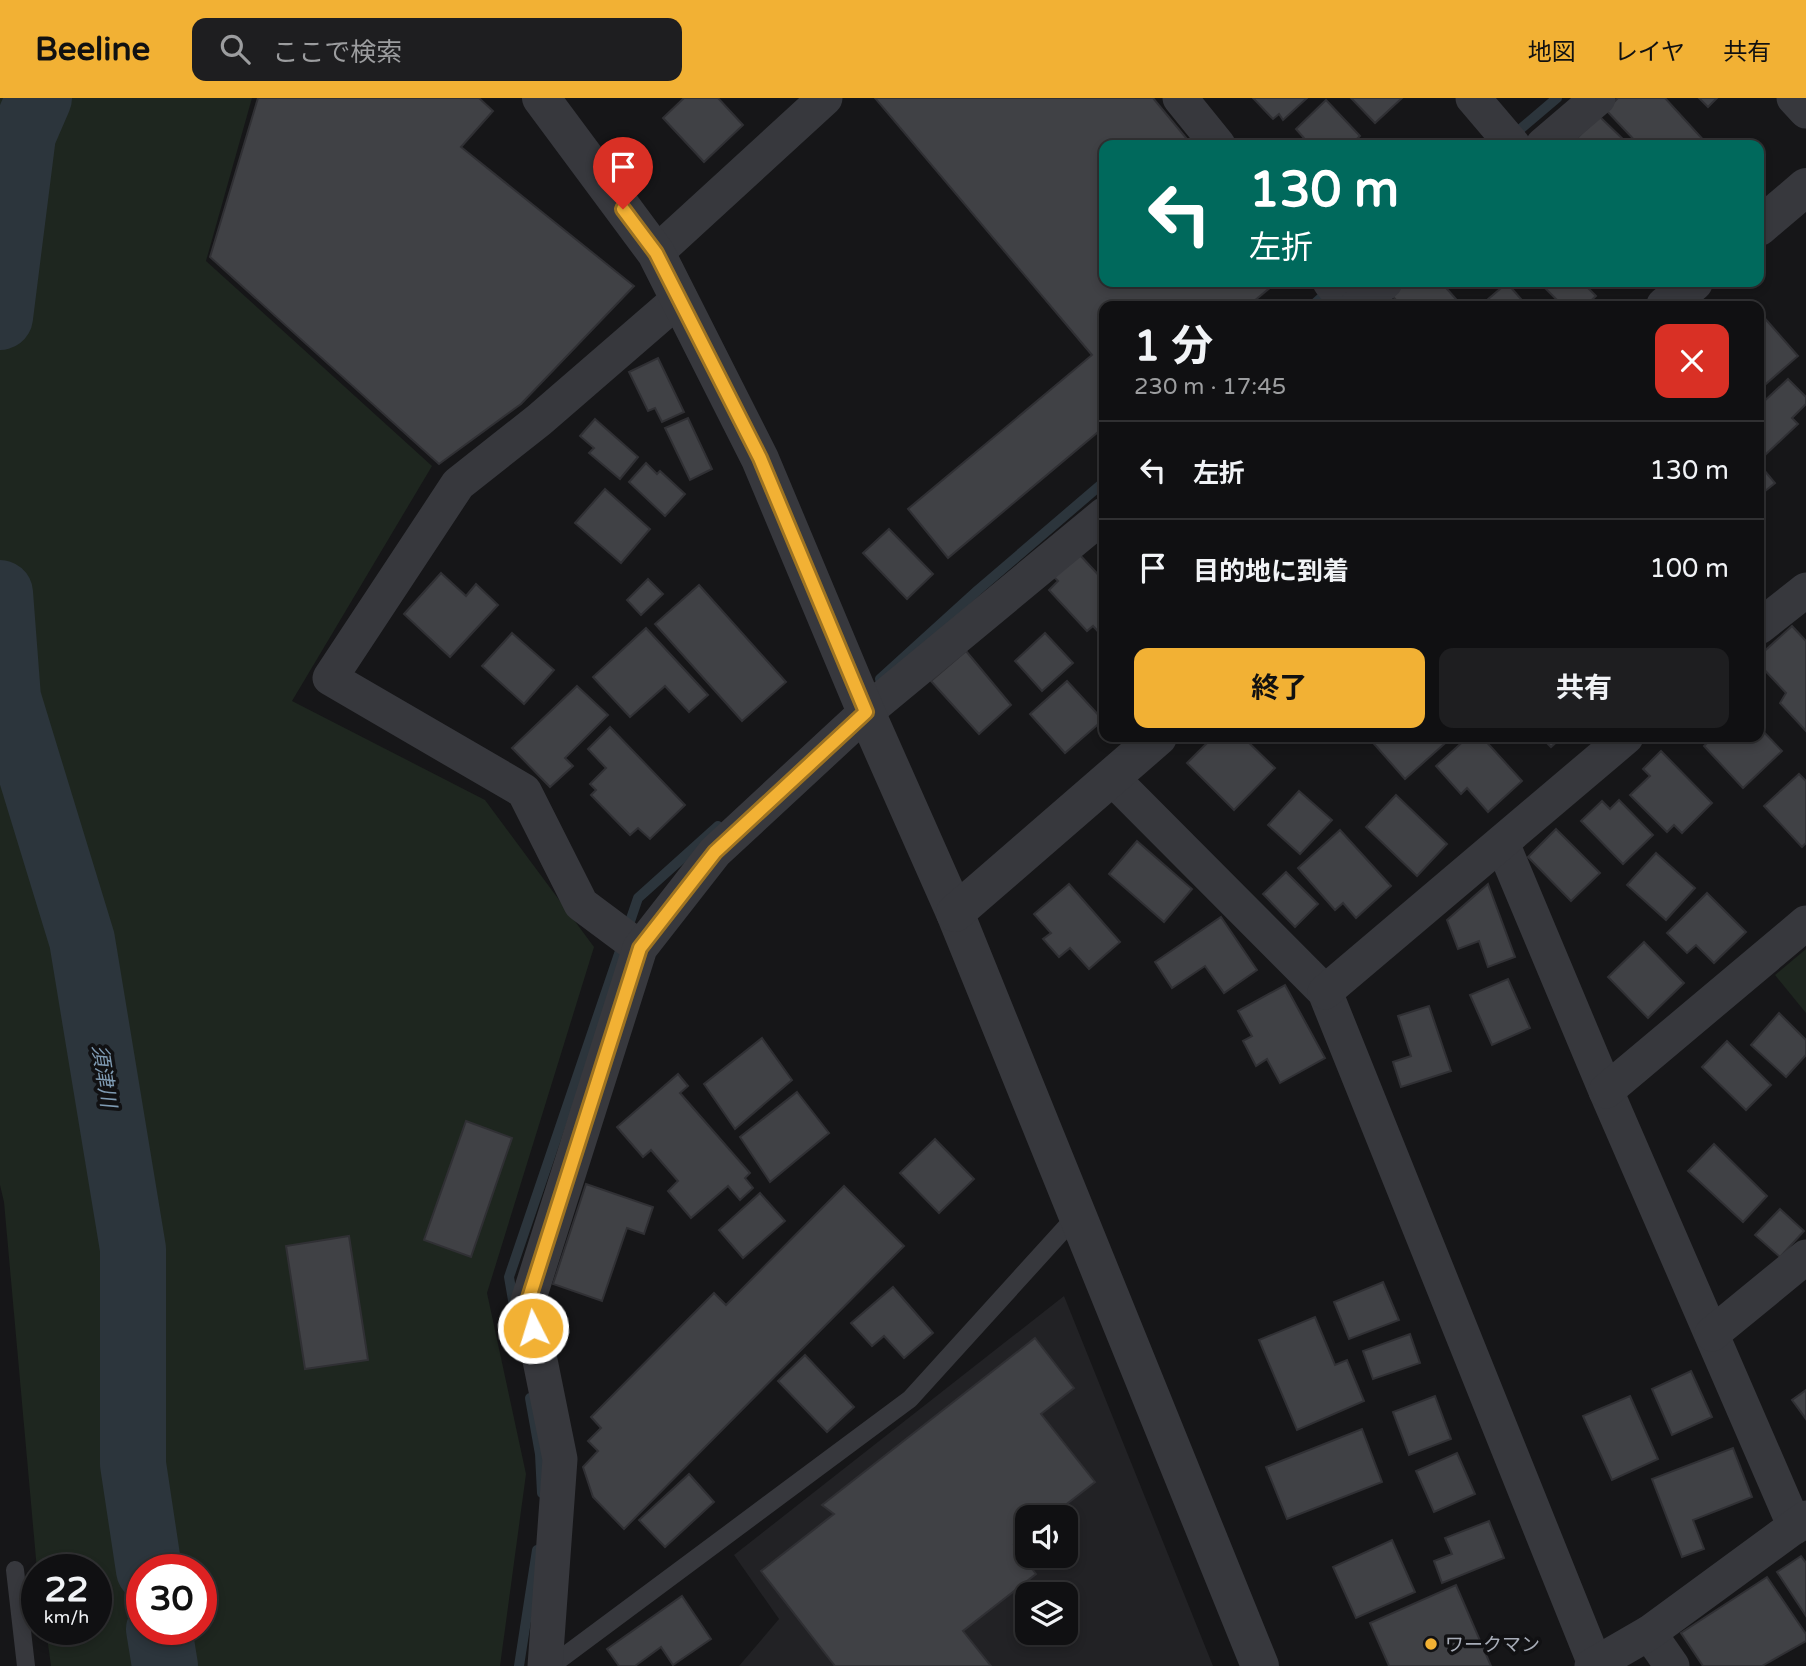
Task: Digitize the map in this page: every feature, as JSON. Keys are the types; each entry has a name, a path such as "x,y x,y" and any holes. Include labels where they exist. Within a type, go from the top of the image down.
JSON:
{"street":[{"path":"541,98 656,253 760,458 866,712 955,913 1260,1666"},
{"path":"656,253 825,98"},
{"path":"1180,98 1214,140"},
{"path":"1549,140 1598,98"},
{"path":"1794,98 1806,111"},
{"path":"1764,223 1806,187"},
{"path":"1334,287 1346,301"},
{"path":"1363,301 1379,287"},
{"path":"1671,301 1688,287"},
{"path":"640,948 581,904 524,791 330,678 458,484 539,420 680,298"},
{"path":"545,1666 560,1459 528,1301 640,948 715,852 866,712 1099,519"},
{"path":"1764,623 1806,590"},
{"path":"955,913 1152,742"},
{"path":"1325,992 1620,742"},
{"path":"1111,777 1325,992 1594,1665 1649,1633 1800,1523 1712,1334 1502,843"},
{"path":"1606,1091 1806,923"},
{"path":"1712,1334 1806,1257"},
{"path":"1649,1633 1672,1666"}],"lane":[{"path":"551,1666 910,1399 1077,1215"},
{"path":"15,1570 26,1666"}],"shaded area":[{"path":"0,98 252,98 206,261 432,466 292,701 485,800 594,947 487,1293 526,1474 500,1666 51,1666 48,1645 112,1645 112,1554 36,1554 4,1202 0,1185"},
{"path":"1806,949 1806,1013 1775,975"},
{"path":"1064,1296 1213,1666 739,1666 779,1619 734,1555"}],"building":[{"path":"258,98 479,98 493,111 461,147 634,286 521,404 439,464 210,257"},
{"path":"684,98 718,98 743,125 704,162 663,118"},
{"path":"875,98 1153,98 1188,140 1099,140 1099,287 1271,287 1254,301 1099,301 1099,431 948,558 908,509 1092,355"},
{"path":"1253,98 1307,98 1283,120 1279,114 1273,119"},
{"path":"1351,98 1402,98 1375,123"},
{"path":"1618,98 1665,98 1703,140 1634,140 1606,110"},
{"path":"1699,98 1717,98 1708,107"},
{"path":"1326,100 1360,136 1356,140 1306,140 1296,129"},
{"path":"1599,116 1624,140 1575,140"},
{"path":"1397,287 1445,287 1458,301 1397,301 1390,293"},
{"path":"1502,287 1510,287 1523,301 1486,301"},
{"path":"1544,287 1587,287 1596,296 1590,301 1558,301"},
{"path":"1764,317 1798,356 1764,386"},
{"path":"658,358 684,412 662,422 655,408 648,411 629,372"},
{"path":"1788,379 1806,397 1806,404 1792,418 1798,424 1765,455 1764,454 1764,401"},
{"path":"688,418 712,469 690,480 665,428"},
{"path":"595,419 638,457 620,479 589,453 594,448 580,436"},
{"path":"646,463 657,474 660,471 685,494 665,516 629,482"},
{"path":"1764,470 1775,483 1764,492"},
{"path":"605,489 650,529 621,563 575,523"},
{"path":"889,529 933,574 907,599 863,553"},
{"path":"1079,554 1099,576 1099,633 1093,626 1087,631 1049,590 1058,581 1054,577"},
{"path":"441,573 466,596 476,584 498,605 450,657 404,614"},
{"path":"648,579 663,594 641,615 627,600"},
{"path":"699,585 786,682 742,721 655,624"},
{"path":"1792,626 1806,641 1806,731 1780,703 1786,693 1764,669 1764,651"},
{"path":"646,628 708,695 689,712 665,686 630,717 593,677"},
{"path":"512,633 554,670 524,704 482,666"},
{"path":"1045,633 1073,663 1042,691 1015,661"},
{"path":"966,651 1011,705 979,734 931,681"},
{"path":"1067,681 1099,716 1099,723 1065,753 1030,714"},
{"path":"577,686 608,715 565,758 573,766 550,787 512,748"},
{"path":"610,727 685,805 650,839 638,828 630,835 591,795 596,790 590,784 606,768 588,749"},
{"path":"1764,732 1782,751 1743,788 1704,746 1708,742 1764,742"},
{"path":"1208,742 1248,742 1275,768 1234,810 1187,763"},
{"path":"1372,742 1446,742 1405,779"},
{"path":"1462,742 1487,742 1522,781 1488,812 1467,788 1461,794 1436,766"},
{"path":"1661,751 1712,803 1682,833 1674,825 1667,832 1630,795 1650,776 1643,769"},
{"path":"1799,774 1806,781 1806,843 1802,847 1764,806"},
{"path":"1299,791 1332,820 1300,854 1268,825"},
{"path":"1396,795 1447,844 1417,876 1366,827"},
{"path":"1619,800 1653,835 1623,864 1581,821 1602,801 1610,809"},
{"path":"1556,829 1600,873 1571,901 1528,857"},
{"path":"1340,830 1391,886 1356,918 1343,903 1335,910 1298,868"},
{"path":"1137,841 1192,889 1164,922 1109,874"},
{"path":"1656,853 1695,888 1666,920 1627,885"},
{"path":"1286,872 1318,904 1295,927 1263,894"},
{"path":"1069,884 1120,942 1089,969 1070,948 1059,957 1043,939 1051,933 1034,914"},
{"path":"1488,884 1515,957 1488,967 1479,941 1458,949 1447,920"},
{"path":"1707,893 1746,932 1714,963 1696,945 1687,953 1667,933"},
{"path":"1221,917 1257,970 1224,993 1205,966 1172,988 1155,962"},
{"path":"1644,942 1684,983 1648,1018 1608,977"},
{"path":"1508,979 1530,1028 1492,1045 1470,995"},
{"path":"1285,985 1325,1058 1280,1083 1267,1059 1256,1066 1243,1041 1252,1036 1238,1011"},
{"path":"1429,1006 1451,1071 1401,1087 1393,1062 1411,1056 1398,1016"},
{"path":"1779,1013 1806,1040 1806,1055 1786,1077 1751,1045"},
{"path":"762,1038 792,1080 735,1129 704,1084"},
{"path":"1727,1041 1771,1085 1746,1110 1702,1067"},
{"path":"678,1074 688,1086 680,1093 750,1173 745,1178 753,1188 740,1200 728,1186 691,1218 668,1191 678,1181 651,1150 643,1157 617,1127"},
{"path":"797,1092 829,1133 770,1182 740,1137"},
{"path":"466,1121 512,1138 471,1257 424,1240"},
{"path":"935,1139 974,1179 939,1213 900,1173"},
{"path":"1714,1144 1767,1196 1743,1222 1688,1171"},
{"path":"586,1184 653,1207 644,1234 627,1228 602,1301 553,1284"},
{"path":"844,1186 904,1246 624,1529 593,1497 583,1467 598,1451 588,1441 601,1428 591,1417 714,1293 726,1305"},
{"path":"760,1193 785,1221 743,1258 719,1230"},
{"path":"1780,1209 1804,1231 1780,1257 1755,1235"},
{"path":"349,1236 368,1360 305,1369 286,1246"},
{"path":"1383,1282 1399,1320 1349,1339 1334,1302"},
{"path":"893,1287 933,1333 904,1358 884,1336 872,1346 851,1323"},
{"path":"1315,1317 1335,1365 1347,1360 1364,1401 1297,1430 1259,1340"},
{"path":"1410,1334 1420,1363 1373,1379 1363,1351"},
{"path":"1035,1338 1074,1388 1041,1414 1095,1482 1065,1505 1015,1505 1015,1568 1031,1568 1036,1574 1026,1582 1015,1582 1015,1590 963,1631 991,1666 835,1666 761,1571 834,1514 822,1505"},
{"path":"805,1355 854,1407 827,1432 778,1381"},
{"path":"1691,1371 1712,1417 1672,1435 1652,1389"},
{"path":"1806,1390 1806,1419 1792,1400"},
{"path":"1435,1396 1451,1439 1409,1455 1393,1412"},
{"path":"1630,1396 1658,1459 1612,1480 1583,1416"},
{"path":"1362,1429 1382,1482 1287,1519 1266,1467"},
{"path":"1733,1448 1752,1497 1693,1520 1704,1549 1682,1557 1652,1479"},
{"path":"1457,1453 1475,1494 1434,1512 1416,1471"},
{"path":"689,1474 714,1502 665,1547 639,1520"},
{"path":"1489,1521 1504,1558 1442,1583 1434,1561 1452,1554 1445,1538"},
{"path":"1392,1540 1415,1592 1356,1618 1333,1567"},
{"path":"1801,1556 1806,1563 1806,1616 1777,1572"},
{"path":"1767,1577 1806,1634 1806,1641 1762,1666 1703,1666 1681,1633"},
{"name":"ワークマン","path":"1456,1585 1491,1666 1389,1666 1370,1623"},
{"path":"682,1596 711,1639 673,1665 661,1647 635,1666 619,1666 607,1649"}],"waterway":[{"name":"須津川","path":"0,317 23,135 39,98"},
{"path":"1511,137 1557,98"},
{"path":"1318,301 1330,290"},
{"path":"880,679 1099,486"},
{"name":"須津川","path":"0,593 8,698 82,940 133,1249 133,1464 147,1554"},
{"path":"514,1306 509,1277 638,898 718,826"},
{"path":"530,1398 540,1454 542,1493"},
{"path":"519,1666 537,1550"},
{"name":"須津川","path":"162,1645 165,1666"}],"place":[{"name":"ワークマン","path":"1431,1644"}],"route":[{"path":"533,1328 528,1301 640,948 715,852 866,712 760,458 656,253 623,209"}]}
